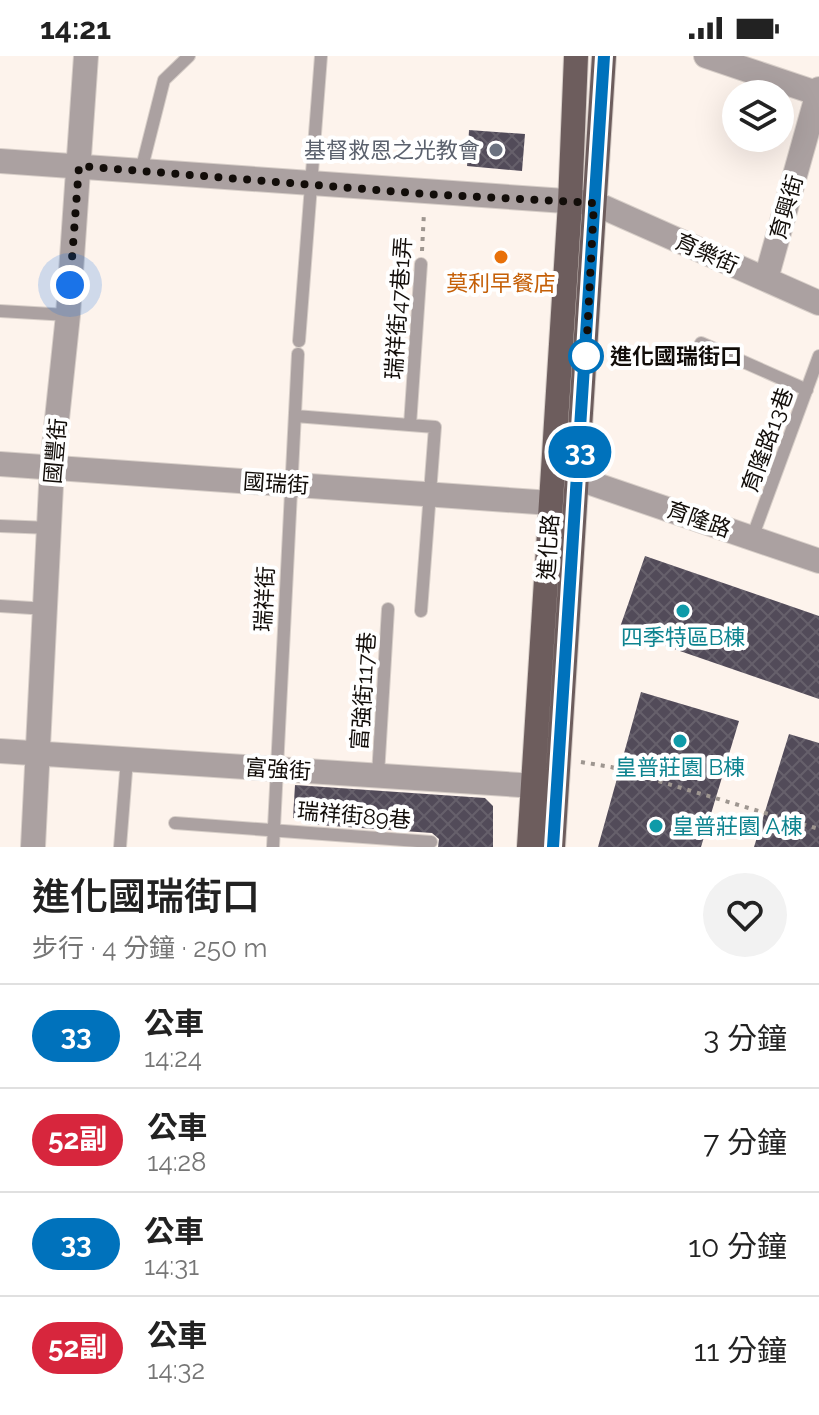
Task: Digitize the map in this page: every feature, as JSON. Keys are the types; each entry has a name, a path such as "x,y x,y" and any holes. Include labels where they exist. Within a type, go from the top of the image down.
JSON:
{"main road":[{"name":"進化路","path":"529,847 545,786 559,758 579,479 582,203 576,56"},
{"name":"進化路","path":"553,847 545,786 551,503 582,203 604,56"}],"street":[{"name":"國豐街","path":"33,847 52,466 68,315 86,56"},
{"path":"706,56 819,92"},
{"name":"育興街","path":"766,279 819,92"},
{"path":"0,161 582,203"},
{"name":"育樂街","path":"582,203 819,303"},
{"name":"國瑞街","path":"0,464 551,503"},
{"name":"育隆路","path":"579,479 819,561"},
{"name":"富強街","path":"0,751 545,786"}],"lane":[{"path":"141,171 164,80 189,56"},
{"name":"瑞祥街","path":"273,847 289,484 321,56"},
{"name":"瑞祥街47巷1弄","path":"410,425 421,264"},
{"path":"0,311 68,315"},
{"path":"701,343 807,390"},
{"name":"育隆路13巷","path":"752,538 819,356"},
{"path":"295,416 435,427 427,495 421,611"},
{"path":"0,526 50,528"},
{"path":"0,610 47,609"},
{"name":"富強街117巷","path":"378,775 388,609"},
{"path":"120,847 127,759"},
{"name":"瑞祥街89巷","path":"175,823 431,842"}],"path":[{"name":"瑞祥街47巷1弄","path":"421,264 426,194"},
{"path":"559,758 611,767 819,829"}],"building":[{"name":"基督救恩之光教會","path":"469,130 525,134 522,171 467,166"},
{"path":"645,556 819,616 819,699 619,630"},
{"path":"641,692 739,721 701,847 598,847"},
{"path":"789,734 819,743 819,847 754,847"},
{"path":"295,785 485,798 493,806 493,847 438,847 439,839 432,833 305,824 309,819 293,818"}],"bus line":[{"name":"33","path":"553,847 604,56"}],"place":[{"name":"基督救恩之光教會","path":"496,150"},
{"name":"莫利早餐店","path":"501,257"},
{"name":"進化國瑞街口","path":"586,356"},
{"name":"四季特區B棟","path":"683,611"},
{"name":"皇普莊園 B棟","path":"680,741"},
{"name":"皇普莊園 A棟","path":"656,826"}],"route":[{"path":"70,285 79,166 426,194 594,203 586,356"}]}
